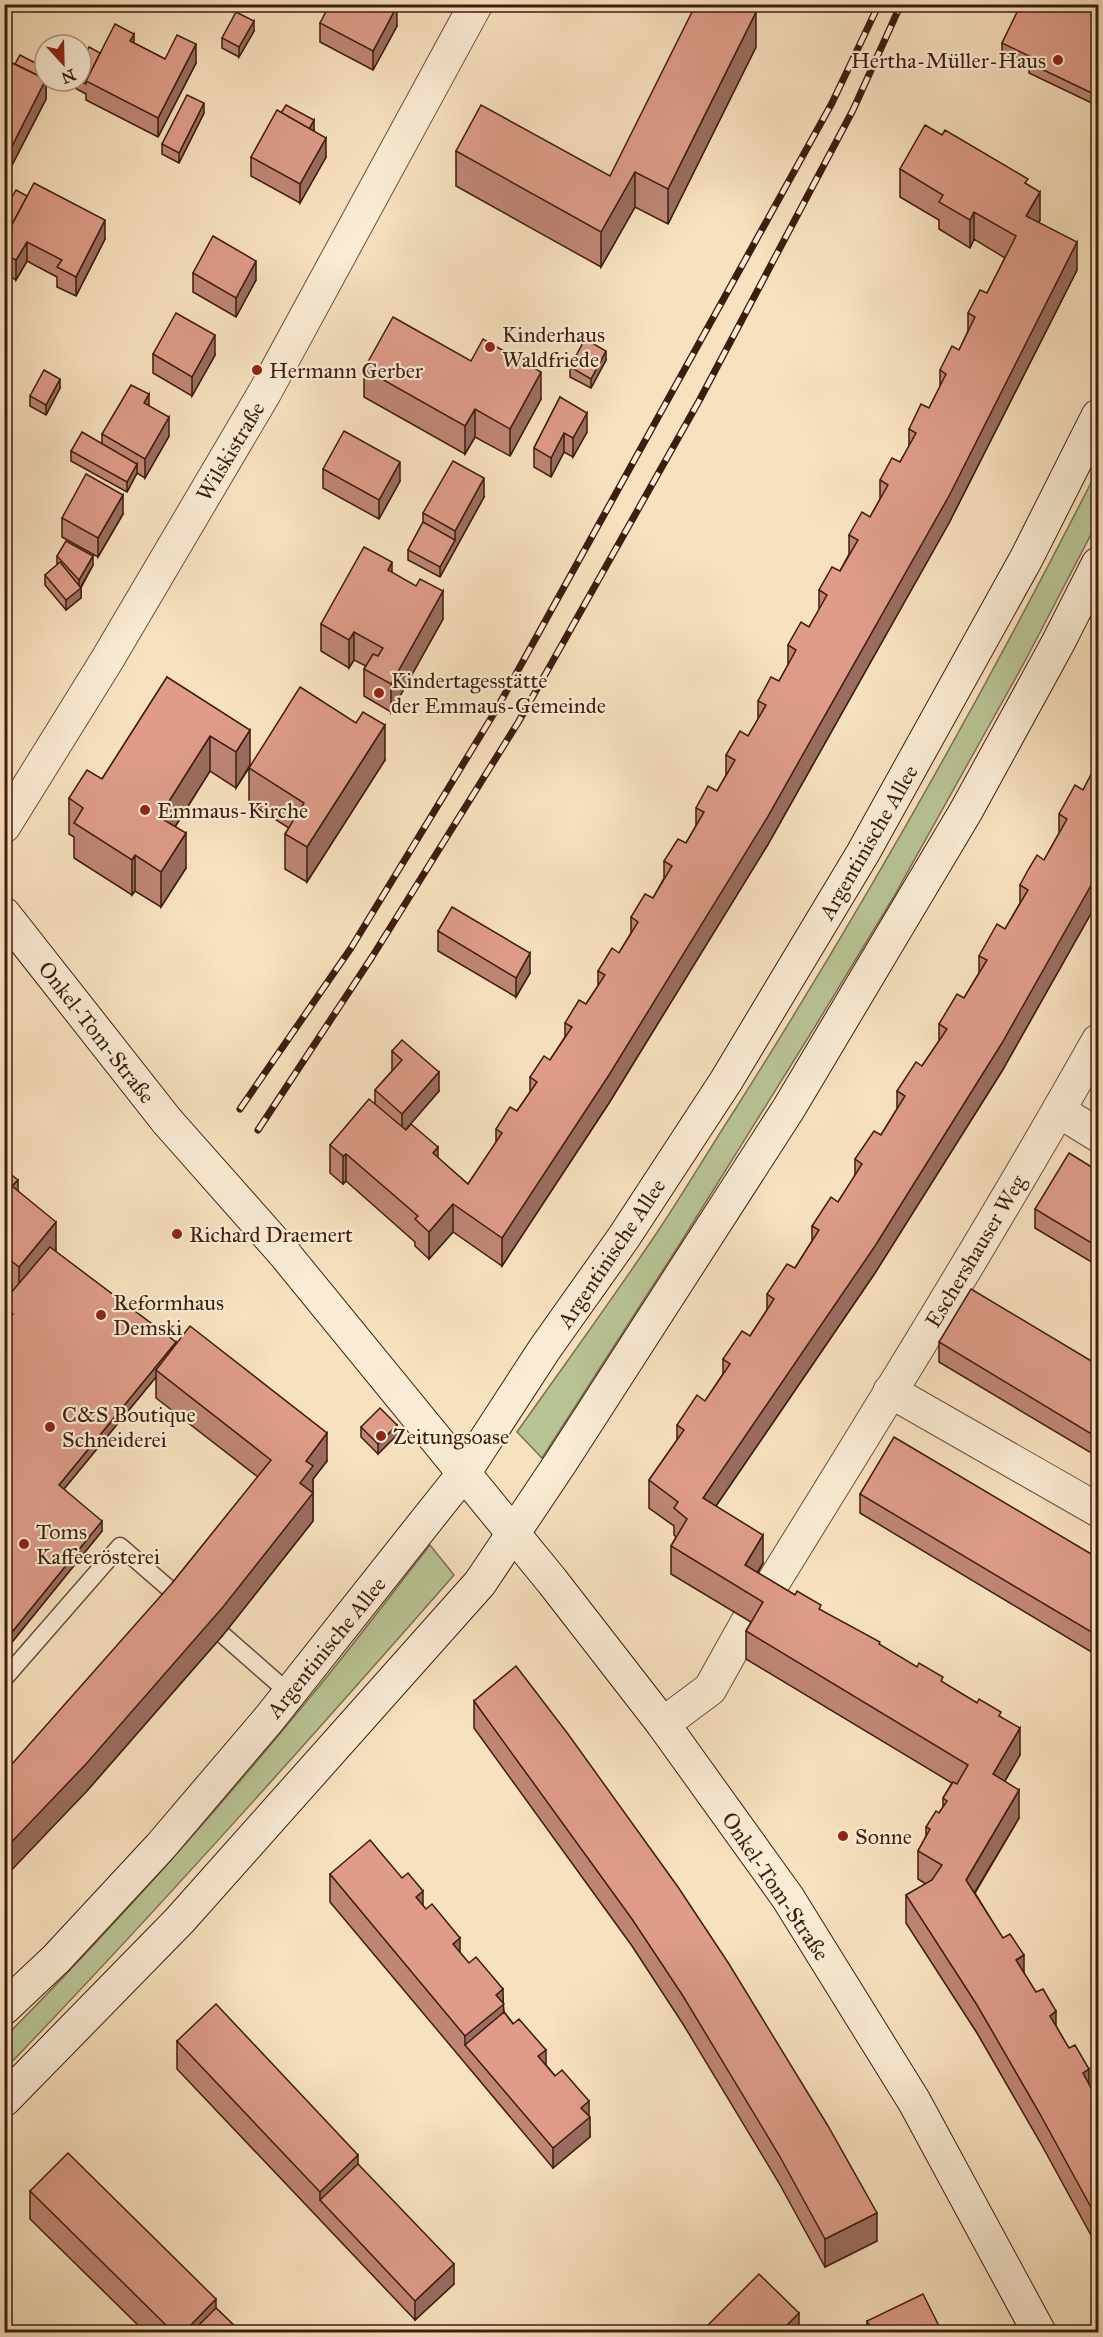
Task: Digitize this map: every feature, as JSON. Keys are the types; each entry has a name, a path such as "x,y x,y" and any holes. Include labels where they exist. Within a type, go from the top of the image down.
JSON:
{"main road":[{"name":"Wilskistraße","path":"4,826 107,660 265,392 476,4"},
{"name":"Argentinische Allee","path":"4,2008 56,1959 160,1847 289,1692 464,1473 544,1350 624,1237 726,1082 852,873 1016,578 1098,416"},
{"path":"4,2100 180,1920 480,1583 789,1108 966,811 1058,643 1098,564"},
{"name":"Onkel-Tom-Straße","path":"4,914 167,1121 284,1252 513,1534 663,1724 788,1898 914,2101 1039,2332"},
{"name":"Eschershauser Weg","path":"663,1724 710,1689 754,1611 891,1391 1059,1111 1098,1041"},
{"path":"1059,1111 1098,1135"},
{"path":"891,1391 1098,1510"}],"lane":[{"path":"4,1679 120,1546 181,1599"},
{"path":"223,1635 289,1692"}],"green space":[{"path":"1098,469 1098,521 1024,663 893,898 681,1242 542,1458 517,1432 643,1254 785,1030 879,873 969,713"},
{"path":"430,1545 454,1575 232,1825 5,2069 5,2037 122,1915 234,1788 338,1663"}],"building":[{"path":"330,4 393,4 397,6 373,51 320,23"},
{"path":"696,4 740,4 756,12 668,189 635,172 601,232 456,151 481,105 610,176"},
{"name":"Hertha-Müller-Haus","path":"1021,4 1087,4 1098,10 1098,96 1029,63 1031,57 1002,43"},
{"path":"236,12 254,21 239,47 222,38"},
{"path":"115,24 134,34 130,41 165,59 177,35 196,44 158,118 93,85 93,67"},
{"path":"93,49 100,53 93,67"},
{"path":"20,55 33,62 33,73 15,64"},
{"path":"4,59 33,73 33,93 39,93 9,152 4,149"},
{"path":"187,95 204,103 179,153 162,144"},
{"path":"286,105 314,120 309,129 281,113"},
{"path":"277,110 326,138 300,184 251,157"},
{"path":"925,125 942,135 945,130 1028,179 1025,183 1040,192 1026,216 1077,242 949,496 767,818 609,1075 502,1238 453,1204 429,1232 415,1219 418,1216 346,1154 343,1156 330,1145 369,1099 406,1130 411,1124 438,1147 433,1153 468,1184 502,1133 496,1129 510,1107 517,1111 537,1082 530,1077 544,1056 550,1060 572,1027 565,1023 579,1000 586,1004 605,975 598,971 612,948 619,953 638,922 631,917 645,894 653,898 672,866 664,861 678,839 686,843 704,812 696,808 708,786 717,791 735,760 726,755 740,731 748,736 766,705 758,701 771,677 779,681 796,650 788,645 801,622 809,627 827,595 819,590 832,567 840,571 858,540 849,535 862,512 870,517 888,485 880,480 892,458 900,462 916,433 909,429 921,404 929,408 946,374 940,370 952,346 959,350 975,317 968,313 980,290 987,293 1016,236 974,212 970,220 939,202 943,195 900,169"},
{"path":"34,183 105,220 76,277 57,267 62,260 27,242 16,260 4,254 4,230 8,232"},
{"path":"16,190 27,196 12,224 4,220 4,211"},
{"path":"213,236 256,261 236,298 193,273"},
{"path":"176,313 215,335 192,377 153,354"},
{"path":"393,317 471,361 483,339 541,372 510,429 475,409 465,426 364,369"},
{"path":"585,339 606,351 591,379 570,367"},
{"path":"44,370 60,379 46,405 30,396"},
{"path":"131,385 149,394 144,403 169,417 145,459 102,434"},
{"path":"560,397 587,413 573,438 564,433 551,458 534,448"},
{"path":"344,431 400,462 379,500 323,469"},
{"path":"82,432 137,464 127,482 71,451"},
{"path":"453,461 484,478 455,531 423,513"},
{"path":"86,474 123,495 98,538 62,518"},
{"path":"423,522 455,540 440,567 408,550"},
{"path":"66,541 93,556 79,580 57,556"},
{"path":"364,547 392,562 388,570 416,586 420,579 443,591 391,684 364,669 373,654 378,656 383,648 354,632 349,640 321,624"},
{"path":"60,562 81,588 66,600 45,575"},
{"path":"4,657 11,665 4,670"},
{"path":"167,677 250,730 236,752 210,736 159,817 186,833 161,872 135,855 132,860 74,823 83,808 69,798 87,770 102,779"},
{"path":"300,687 356,723 363,712 385,725 307,847 285,834 304,803 249,768"},
{"path":"1098,761 1098,873 1002,1043 875,1246 703,1498 763,1535 745,1565 795,1595 797,1591 821,1605 819,1609 880,1642 879,1644 917,1667 919,1663 943,1677 941,1681 977,1703 979,1699 1001,1712 999,1716 1020,1728 993,1774 1019,1790 966,1880 1003,1938 1010,1934 1024,1955 1016,1960 1036,1992 1043,1989 1056,2011 1050,2016 1069,2048 1075,2045 1089,2069 1083,2073 1098,2101 1098,2220 977,2005 906,1895 932,1880 942,1865 918,1851 930,1829 926,1827 936,1811 939,1813 947,1801 943,1798 953,1782 957,1784 968,1765 746,1631 763,1602 671,1546 687,1519 674,1508 678,1502 649,1480 684,1430 677,1425 697,1395 705,1401 730,1364 723,1359 742,1331 750,1336 774,1299 767,1294 787,1264 795,1268 819,1230 812,1226 831,1197 838,1202 862,1164 855,1159 874,1131 881,1135 905,1096 897,1091 916,1062 922,1066 947,1029 939,1024 957,994 964,998 987,960 979,956 997,924 1005,929 1028,890 1020,885 1028,870 1037,855 1044,860 1067,819 1059,814 1075,785 1083,790"},
{"path":"452,907 530,953 516,978 438,931"},
{"path":"402,1040 439,1072 402,1114 375,1090 402,1060 392,1051"},
{"path":"1069,1153 1098,1171 1098,1247 1035,1209"},
{"path":"4,1169 18,1180 12,1186 56,1222 19,1267 4,1255"},
{"path":"50,1247 176,1342 59,1485 102,1521 4,1642 4,1325 13,1314 4,1307 4,1301"},
{"path":"971,1289 1098,1365 1098,1438 939,1342"},
{"path":"190,1326 327,1433 306,1461 313,1466 300,1483 313,1493 223,1607 86,1764 4,1850 4,1773 173,1582 271,1460 156,1370"},
{"path":"380,1408 397,1425 378,1444 361,1427"},
{"path":"894,1437 1098,1558 1098,1636 860,1494"},
{"path":"516,1666 678,1887 729,1964 828,2126 877,2213 825,2239 779,2155 683,1996 632,1919 474,1701"},
{"path":"370,1840 402,1878 408,1873 423,1891 416,1897 426,1909 432,1904 460,1938 453,1944 469,1963 476,1957 503,1989 496,1995 504,2004 465,2036 330,1874"},
{"path":"216,2004 358,2155 320,2192 177,2041"},
{"path":"504,2012 513,2024 519,2019 546,2050 538,2056 555,2076 562,2070 589,2101 581,2108 590,2117 553,2148 465,2045"},
{"path":"68,2153 216,2299 184,2332 173,2332 30,2191"},
{"path":"358,2164 454,2264 415,2301 320,2200"},
{"path":"759,2274 799,2313 780,2332 701,2332"},
{"path":"923,2294 942,2332 873,2332 867,2321"},
{"path":"216,2308 241,2332 192,2332"}],"railway":[{"path":"240,1109 351,948 496,710 832,103 879,4"},
{"path":"258,1130 372,957 519,721 699,401 853,110 901,4"}],"place":[{"name":"Hertha-Müller-Haus","path":"1058,60"},
{"name":"Kinderhaus Waldfriede","path":"490,347"},
{"name":"Hermann Gerber","path":"257,370"},
{"name":"Kindertagesstätte der Emmaus-Gemeinde","path":"379,693"},
{"name":"Emmaus-Kirche","path":"145,810"},
{"name":"Richard Draemert","path":"177,1234"},
{"name":"Reformhaus Demski","path":"101,1315"},
{"name":"C&S Boutique Schneiderei","path":"50,1427"},
{"name":"Zeitungsoase","path":"381,1436"},
{"name":"Toms Kaffeerösterei","path":"24,1544"},
{"name":"Sonne","path":"843,1836"}]}
